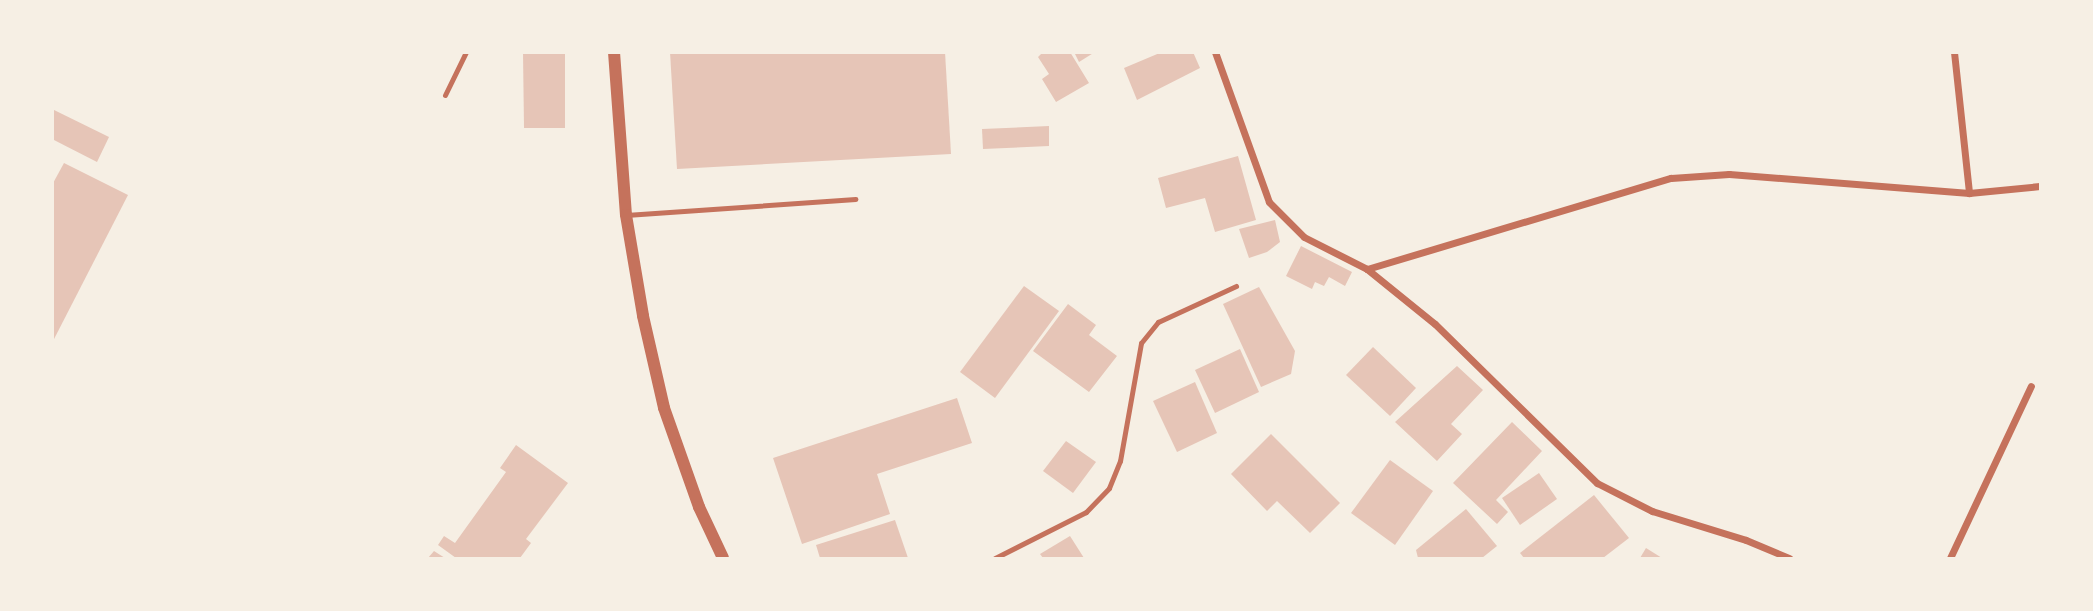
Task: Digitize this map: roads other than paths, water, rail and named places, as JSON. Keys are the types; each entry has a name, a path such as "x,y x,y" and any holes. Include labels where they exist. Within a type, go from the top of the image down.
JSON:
{"street":[{"path":"614,52 626,215 664,408 699,507 723,558"},
{"path":"1215,52 1269,202 1304,237 1367,269 1435,324 1597,483 1652,511 1746,540 1789,558"},
{"path":"1954,52 1969,192"},
{"path":"1367,269 1671,178 1728,174 1969,192 2040,186"},
{"path":"1950,558 2031,386"}],"lane":[{"path":"445,95 466,52"},
{"path":"626,215 855,199"},
{"path":"995,558 1086,512 1109,488 1120,461 1141,343 1158,323 1236,286"}]}
